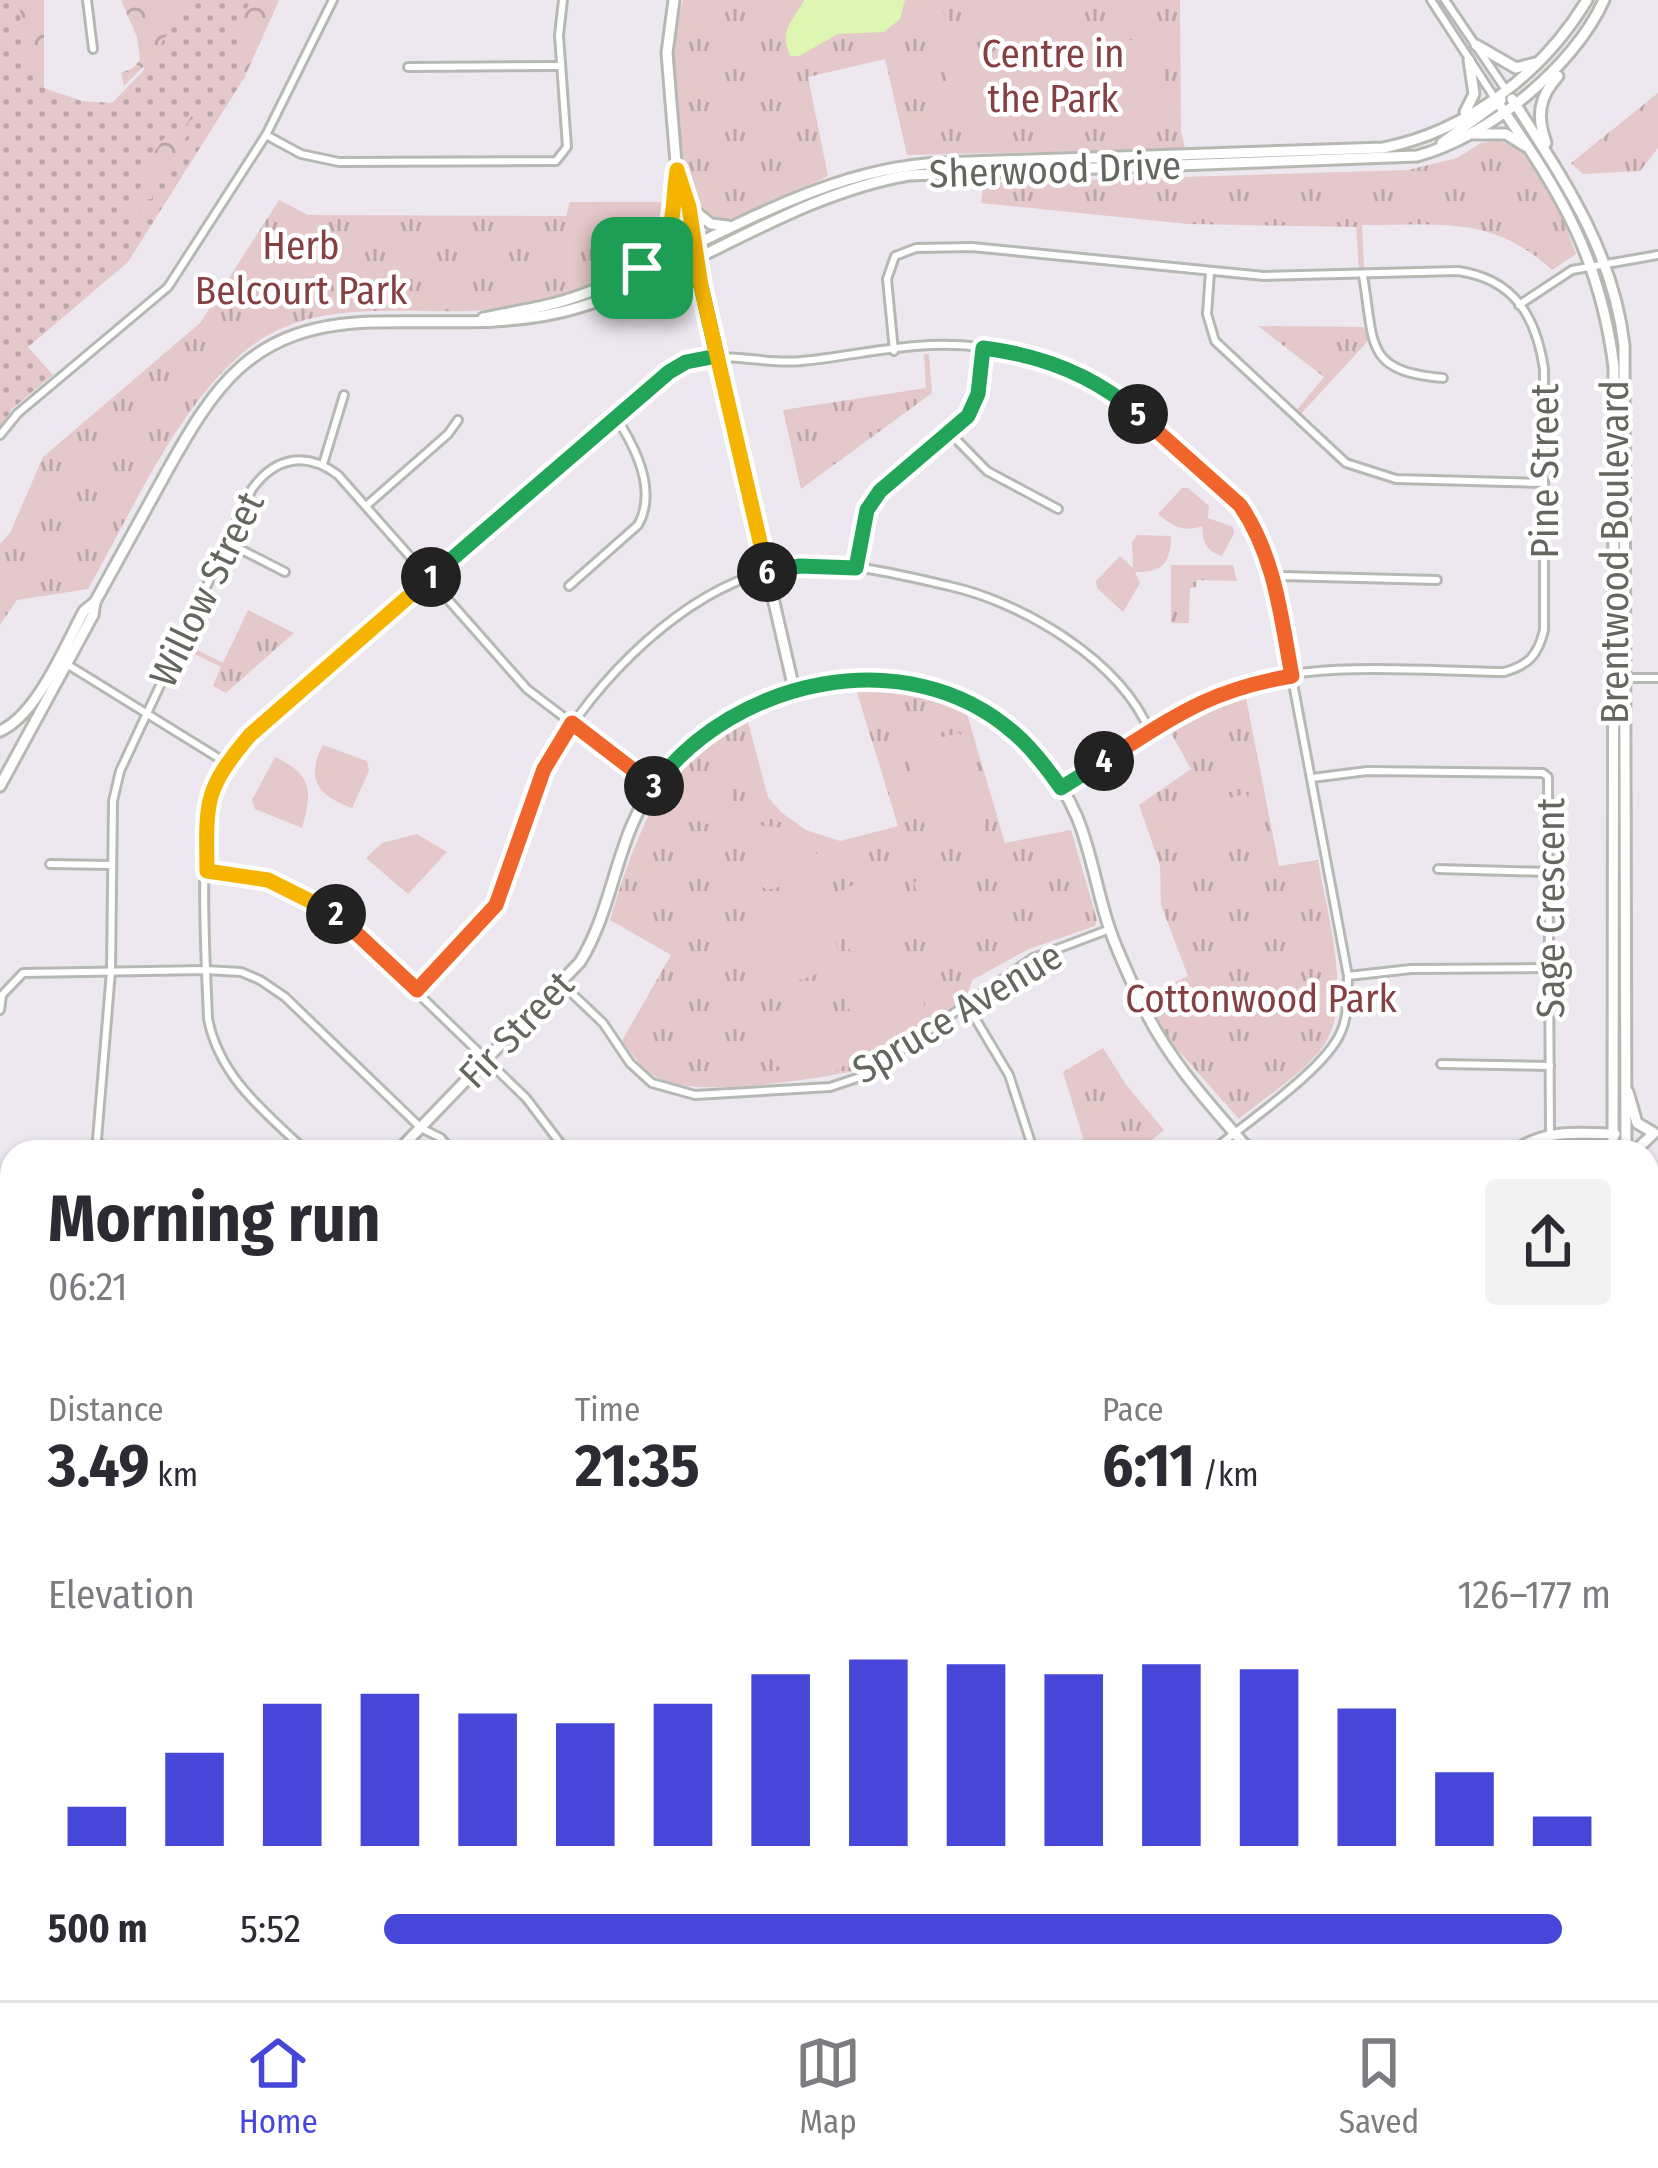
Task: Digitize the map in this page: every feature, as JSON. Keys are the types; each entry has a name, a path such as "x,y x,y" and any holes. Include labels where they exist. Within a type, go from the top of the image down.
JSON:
{"main road":[{"path":"642,268 671,230 677,202 667,53 674,0"},
{"name":"Sherwood Drive","path":"0,786 84,611 95,602 208,400 247,362 285,338 316,327 502,323 579,307 825,200 909,175 1389,158 1431,152 1463,137 1506,90 1545,59 1587,0"},
{"name":"Sherwood Drive","path":"472,321 548,306 847,179 908,164 1383,148 1427,136 1498,104 1515,103 1568,59 1604,0"},
{"path":"1476,45 1516,68 1545,59"},
{"path":"1552,159 1540,112 1544,94 1568,59"},
{"path":"1460,119 1474,94 1469,60"},
{"name":"Brentwood Boulevard","path":"1506,90 1586,217 1622,329 1627,373 1627,1140"},
{"path":"1431,152 1498,104"},
{"name":"Brentwood Boulevard","path":"1498,104 1567,206 1592,265 1610,331 1614,367 1612,1140"},
{"path":"1463,137 1486,131 1507,134 1530,149"},
{"path":"677,170 794,689"},
{"path":"677,202 692,246"},
{"path":"689,207 711,224 740,225"},
{"name":"Sherwood Drive","path":"0,731 12,726 62,661"},
{"name":"Fir Street","path":"410,1140 562,984 589,947 629,827 654,786 690,747 725,719 794,689 864,680 931,690 979,710 1012,731 1061,788 1084,838 1109,929 1140,1001 1170,1054 1241,1140"},
{"path":"1626,1087 1637,1123 1656,1133"},
{"path":"1588,1134 1607,1121 1613,1089"},
{"path":"1531,1140 1550,1134 1626,1134"},
{"path":"1588,1134 1598,1140"}],"street":[{"path":"87,0 92,49"},
{"path":"0,435 18,413 168,287 266,135 333,0"},
{"path":"266,135 301,154 339,162 543,164 556,160 567,147 559,22 563,0"},
{"name":"Brentwood Boulevard","path":"1431,0 1498,104"},
{"name":"Brentwood Boulevard","path":"1445,0 1506,90"},
{"path":"408,67 561,66"},
{"path":"894,351 888,270 896,256 916,248 972,247 1264,276 1459,271 1481,274 1506,286 1519,305 1573,270 1658,255"},
{"path":"1210,272 1207,314 1214,340 1346,463 1396,479 1544,483"},
{"path":"1362,275 1375,350 1383,361 1396,371 1443,377"},
{"name":"Pine Street","path":"1061,788 1226,690 1315,671 1504,672 1528,663 1538,652 1544,629 1544,369 1535,335 1519,305"},
{"path":"295,1140 223,1064 208,1019 206,815 225,762 262,722 669,372 686,362 717,356 799,362 926,345 983,348 1042,359 1089,380 1129,406 1240,505 1262,545 1274,581 1348,976 1347,1016 1340,1036 1322,1059 1225,1140"},
{"path":"856,568 872,502 968,416 978,394 983,348"},
{"path":"344,395 323,464 366,506 527,689 654,786"},
{"path":"569,586 638,525 644,514 642,472 634,445 615,416"},
{"path":"366,506 458,420"},
{"path":"949,432 986,470 1058,509"},
{"name":"Willow Street","path":"98,1140 111,970 113,801 120,771 252,489 270,467 299,459 323,464"},
{"path":"226,542 285,572"},
{"path":"417,990 496,905 544,769 605,680 692,605 712,592 767,572 800,566 856,568 956,587 1024,612 1105,671 1150,732"},
{"path":"1274,581 1281,576 1437,580"},
{"path":"62,661 225,762"},
{"path":"1614,678 1658,678"},
{"name":"Sage Crescent","path":"1312,778 1367,771 1543,773 1551,783 1550,1134"},
{"path":"50,864 110,865"},
{"path":"1438,869 1549,872"},
{"path":"207,871 268,880 326,907 526,1098 558,1140"},
{"name":"Spruce Avenue","path":"562,984 603,1023 631,1063 652,1083 695,1095 830,1087 852,1080 1033,958 1109,929"},
{"path":"1348,976 1411,969 1550,968"},
{"path":"0,1010 2,995 23,973 241,972 273,988 421,1128 443,1140"},
{"path":"966,1003 1009,1075 1030,1140"},
{"path":"1441,1064 1550,1066"},
{"path":"1626,1134 1656,1133"}],"green space":[{"path":"0,0 44,0 44,88 82,101 112,103 144,70 145,0 279,0 244,78 128,262 28,347 53,375 13,408 0,427"},
{"path":"20,0 44,0 44,88 36,86 21,45"},
{"path":"121,0 189,0 152,58 124,86 121,73 140,60 137,37"},
{"path":"251,0 279,0 244,78 237,77 238,25"},
{"name":"Centre in the Park","path":"683,0 1180,0 1185,149 907,155 885,59 808,77 828,176 731,222 719,221 695,204 683,167 673,52"},
{"path":"931,0 938,0 948,23 971,32 972,0 1078,0 1079,34 1101,23 1111,0 1118,0 1112,23 1099,35 1043,42 940,39 939,31 945,30 934,17"},
{"path":"1137,39 1161,44 1164,119 1160,123 1085,125 1078,94 1087,68 1107,48"},
{"path":"948,57 1055,58 1054,121 948,120"},
{"path":"1658,93 1658,148 1640,171 1583,174 1571,163"},
{"path":"192,115 194,123 173,161 153,177 152,199 145,199 138,217 132,216 125,202 133,199 147,176 145,165 168,133 181,134"},
{"path":"1499,141 1519,147 1555,198 1576,254 1552,270 1508,239 1463,227 1362,225 1364,269 1359,270 1356,227 1188,224 981,203 984,183 1408,170"},
{"name":"Herb Belcourt Park","path":"279,200 308,215 566,216 570,202 667,202 662,235 644,259 585,290 499,309 343,313 284,327 257,342 230,364 183,422 88,589 17,600 0,625 0,544 10,533 43,457 200,323"},
{"path":"1258,326 1364,327 1368,341 1300,415 1296,411 1324,377"},
{"path":"924,354 929,354 932,393 801,489 783,410 926,388"},
{"path":"1182,488 1209,506 1208,518 1233,527 1222,556 1206,545 1202,526 1178,527 1158,514"},
{"path":"1137,535 1171,536 1169,553 1158,568 1135,572 1140,583 1123,612 1097,588 1096,581 1120,556 1133,568 1132,542"},
{"path":"1171,565 1233,565 1237,581 1197,580 1196,587 1190,588 1189,623 1171,623"},
{"path":"248,610 294,633 226,693 213,686 221,667 184,649 186,644 223,663"},
{"path":"855,686 923,695 967,714 1005,843 1071,830 1095,926 1029,949 972,980 967,996 865,1067 754,1085 702,1087 662,1080 622,1041 671,955 610,920 642,830 656,802 693,754 747,718 768,797 782,813 806,830 840,841 898,826"},
{"name":"Cottonwood Park","path":"1245,693 1279,866 1318,860 1331,929 1337,1005 1333,1027 1316,1056 1239,1119 1162,1032 1147,996 1188,976 1161,905 1160,865 1139,805 1191,769 1171,733"},
{"path":"960,733 986,836 931,850 905,746"},
{"path":"323,745 367,761 369,771 352,808 318,785 315,768"},
{"path":"275,757 303,777 308,803 302,828 255,809 252,800"},
{"path":"695,774 735,784 723,828 683,817"},
{"path":"1247,794 1255,836 1171,854 1162,811"},
{"path":"760,826 803,836 825,876 767,890 761,886"},
{"path":"417,834 447,852 408,894 366,858 382,843"},
{"path":"952,872 971,946 933,956 914,882"},
{"path":"869,884 900,901 912,935 859,954 849,950 831,897 852,885"},
{"path":"802,897 819,897 841,958 836,967 775,989 759,962 759,934 774,911"},
{"path":"906,956 923,988 920,1019 899,1041 863,1047 841,987 846,977"},
{"path":"820,995 831,1000 852,1059 836,1071 804,1078 777,1066 767,1053 760,1017"},
{"path":"1103,1048 1164,1130 1152,1140 1084,1140 1063,1072"}],"shaded area":[{"path":"804,0 905,0 900,19 884,32 838,34 799,56 790,56 786,32"}],"route":[{"path":"677,170 689,207 701,286 767,572 800,566 856,568 872,502 968,416 978,394 983,348 1008,351 1042,359 1108,391 1240,505 1271,566 1292,676 1249,683 1191,706 1061,788 1012,731 951,697 907,684 825,683 758,702 704,734 654,786 572,723 544,769 496,905 417,990 326,907 268,880 207,871 206,815 217,774 262,722 644,392 686,362 717,356 687,248 642,268 671,230 677,170"}]}
